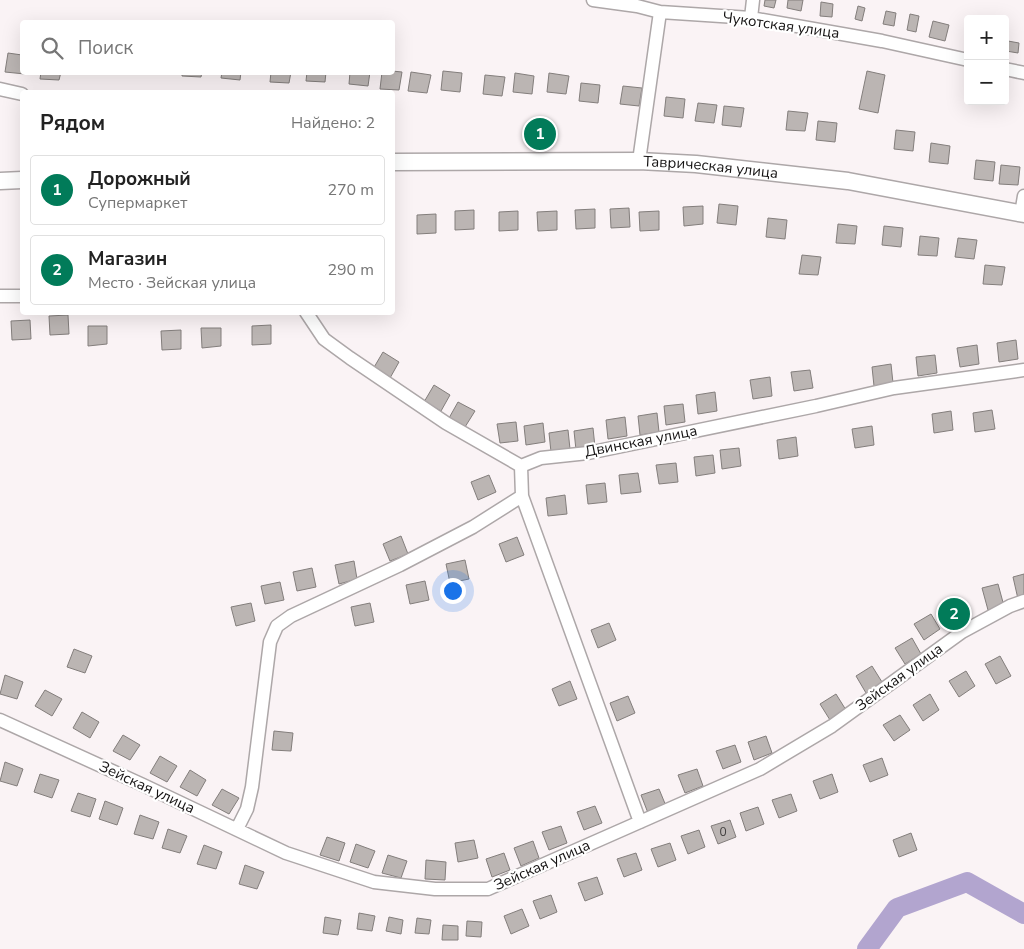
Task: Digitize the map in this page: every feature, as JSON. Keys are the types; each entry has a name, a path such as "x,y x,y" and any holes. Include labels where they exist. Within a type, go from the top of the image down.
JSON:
{"main road":[{"name":"Таврическая улица","path":"395,162 639,161 696,164 848,181 1023,214"},
{"path":"0,181 20,180"}],"street":[{"name":"Чукотская улица","path":"593,0 637,6 660,12 751,18 964,59"},
{"path":"751,18 753,0"},
{"path":"639,161 660,12"},
{"path":"1009,69 1024,73"},
{"path":"0,89 20,94"},
{"path":"1023,214 1024,196"},
{"path":"0,296 20,296"},
{"path":"308,315 324,339 350,358 446,423 521,466 522,496 640,822"},
{"name":"Двинская улица","path":"521,466 541,458 588,453 894,388 1024,370"},
{"path":"237,829 247,810 252,787 270,642 277,626 291,616 400,565 465,531 522,496"},
{"name":"Зейская улица","path":"0,720 286,852 374,882 435,890 488,889 760,769 832,726 962,632 1010,606 1024,601"}],"building":[{"path":"765,0 776,0 774,8 764,6"},
{"path":"788,0 803,0 801,11 787,8"},
{"path":"821,2 833,4 832,17 820,16"},
{"path":"858,6 865,8 862,21 855,19"},
{"path":"886,11 896,13 894,26 883,24"},
{"path":"910,14 919,16 916,32 907,30"},
{"path":"933,21 949,25 945,41 929,37"},
{"path":"1009,41 1019,43 1018,53 1009,52"},
{"path":"8,53 20,55 20,74 5,72"},
{"path":"395,71 402,72 399,90 380,89 382,75 395,75"},
{"path":"443,71 462,73 460,92 441,90"},
{"path":"867,71 885,75 878,113 859,109"},
{"path":"411,72 431,75 427,93 408,91"},
{"path":"515,73 534,76 532,94 513,92"},
{"path":"549,73 569,76 566,94 547,92"},
{"path":"41,75 60,75 59,80 40,79"},
{"path":"182,75 201,75 201,77"},
{"path":"222,75 241,75 240,80 221,78"},
{"path":"271,75 290,75 289,83 270,82"},
{"path":"307,75 326,75 325,82 306,81"},
{"path":"350,75 370,75 368,86 349,84"},
{"path":"485,75 505,77 502,96 483,94"},
{"path":"581,83 600,85 598,103 579,101"},
{"path":"623,86 642,88 639,106 620,104"},
{"path":"666,97 685,99 683,118 664,116"},
{"path":"698,103 717,105 714,123 695,121"},
{"path":"724,106 744,108 741,127 722,125"},
{"path":"788,111 808,113 805,131 786,130"},
{"path":"818,121 837,123 835,142 816,140"},
{"path":"547,126 548,141 532,142 531,127"},
{"path":"896,130 915,132 913,151 894,149"},
{"path":"931,143 950,146 948,164 929,162"},
{"path":"976,160 995,162 993,181 974,179"},
{"path":"1001,165 1020,167 1018,185 999,184"},
{"path":"719,204 738,206 736,225 717,223"},
{"path":"703,206 703,224 684,226 683,207"},
{"path":"629,208 630,227 611,228 610,209"},
{"path":"595,209 595,228 576,229 575,210"},
{"path":"474,210 474,229 455,230 455,211"},
{"path":"518,211 518,230 499,231 499,212"},
{"path":"557,211 557,230 538,231 537,212"},
{"path":"659,211 659,230 640,231 639,212"},
{"path":"436,214 436,233 417,234 417,215"},
{"path":"768,218 787,220 785,239 766,237"},
{"path":"838,224 857,226 855,244 836,243"},
{"path":"884,226 903,228 901,247 882,245"},
{"path":"920,236 939,238 937,256 918,255"},
{"path":"958,238 977,240 974,259 955,257"},
{"path":"802,255 821,257 818,275 799,274"},
{"path":"985,265 1005,267 1002,285 983,284"},
{"path":"68,315 69,334 50,335 49,316"},
{"path":"30,320 31,339 12,340 11,321"},
{"path":"271,325 271,344 252,345 252,326"},
{"path":"88,326 107,326 107,344 88,346"},
{"path":"201,328 221,328 221,346 202,348"},
{"path":"181,330 181,349 162,350 161,331"},
{"path":"1016,340 1018,359 999,362 997,343"},
{"path":"977,345 979,364 960,367 957,348"},
{"path":"383,352 399,362 390,378 373,369"},
{"path":"935,355 937,373 918,376 916,357"},
{"path":"891,364 893,383 874,386 872,367"},
{"path":"810,370 813,388 794,391 791,372"},
{"path":"770,377 772,396 753,399 750,380"},
{"path":"434,385 450,395 441,411 424,402"},
{"path":"715,392 717,411 698,414 696,395"},
{"path":"458,402 475,411 465,427 449,418"},
{"path":"683,404 685,422 666,425 664,406"},
{"path":"992,410 995,429 975,432 973,413"},
{"path":"951,411 953,430 934,433 932,414"},
{"path":"657,413 659,432 640,435 638,416"},
{"path":"625,417 627,436 608,439 606,420"},
{"path":"516,422 518,441 500,443 497,424"},
{"path":"543,423 545,442 526,445 524,426"},
{"path":"872,426 874,445 855,448 852,429"},
{"path":"593,428 595,447 576,450 574,431"},
{"path":"568,430 570,449 551,452 549,433"},
{"path":"796,437 798,456 779,459 777,440"},
{"path":"739,448 741,466 722,469 720,450"},
{"path":"713,455 715,473 696,476 694,457"},
{"path":"676,463 678,482 659,484 656,465"},
{"path":"638,473 641,492 621,494 619,475"},
{"path":"489,475 496,492 478,500 471,482"},
{"path":"605,483 607,502 588,504 586,485"},
{"path":"565,495 567,514 548,516 546,498"},
{"path":"401,536 408,554 390,561 383,544"},
{"path":"517,537 524,555 506,562 499,544"},
{"path":"465,560 469,579 450,583 446,564"},
{"path":"354,561 357,579 339,584 335,565"},
{"path":"312,568 316,587 297,591 293,572"},
{"path":"1024,574 1024,597 1018,599 1013,577"},
{"path":"425,581 429,600 410,604 406,585"},
{"path":"280,582 284,600 265,604 261,586"},
{"path":"998,584 1004,606 988,610 982,588"},
{"path":"955,600 966,620 951,628 941,608"},
{"path":"251,603 255,621 236,626 231,607"},
{"path":"370,603 374,622 355,626 351,607"},
{"path":"931,614 940,629 924,640 914,624"},
{"path":"609,623 616,640 598,648 591,630"},
{"path":"912,638 921,654 905,664 895,648"},
{"path":"74,649 92,656 85,673 67,667"},
{"path":"1000,656 1011,676 996,684 985,664"},
{"path":"872,666 882,682 866,693 856,676"},
{"path":"966,671 975,686 959,697 949,681"},
{"path":"5,675 23,682 17,699 0,694"},
{"path":"570,681 577,699 559,706 552,689"},
{"path":"45,690 62,699 52,716 35,706"},
{"path":"836,694 846,710 830,720 820,704"},
{"path":"930,694 939,710 923,721 913,705"},
{"path":"628,696 635,713 617,721 610,703"},
{"path":"82,712 99,722 90,738 73,728"},
{"path":"900,715 910,730 894,741 883,725"},
{"path":"274,731 293,733 291,751 272,750"},
{"path":"123,735 140,745 130,760 113,751"},
{"path":"766,736 772,753 754,760 748,742"},
{"path":"735,745 741,762 723,769 716,751"},
{"path":"160,756 177,766 167,782 150,773"},
{"path":"882,758 888,775 870,782 863,765"},
{"path":"5,762 23,769 17,786 0,781"},
{"path":"697,769 703,786 685,793 678,775"},
{"path":"190,770 206,780 197,796 180,787"},
{"path":"40,774 59,780 52,798 34,792"},
{"path":"832,774 838,792 820,799 813,781"},
{"path":"222,789 239,798 229,814 212,805"},
{"path":"659,789 666,806 648,813 641,795"},
{"path":"78,793 96,799 90,817 71,811"},
{"path":"791,794 797,811 779,818 772,800"},
{"path":"105,801 123,808 117,825 99,819"},
{"path":"595,806 602,823 584,830 577,812"},
{"path":"758,807 764,824 746,831 740,813"},
{"path":"140,815 159,822 153,839 134,834"},
{"path":"730,820 736,837 718,844 711,826"},
{"path":"561,826 567,843 549,850 542,832"},
{"path":"168,829 187,836 180,853 162,848"},
{"path":"699,830 705,847 688,854 681,836"},
{"path":"911,833 917,850 899,857 893,840"},
{"path":"327,837 345,843 339,861 320,855"},
{"path":"474,840 478,858 458,862 455,843"},
{"path":"533,841 539,858 521,866 514,848"},
{"path":"670,843 676,860 658,867 651,849"},
{"path":"356,844 375,851 368,868 350,862"},
{"path":"204,845 222,852 216,869 197,864"},
{"path":"504,853 510,870 492,877 486,859"},
{"path":"636,853 642,870 624,877 617,859"},
{"path":"388,855 407,861 401,878 382,873"},
{"path":"426,860 446,862 445,880 425,879"},
{"path":"245,865 264,872 257,889 239,884"},
{"path":"597,877 603,894 585,901 578,883"},
{"path":"551,895 557,912 540,919 533,901"},
{"path":"522,909 529,926 511,934 504,916"},
{"path":"359,913 375,916 372,931 357,929"},
{"path":"325,917 341,920 338,935 323,933"},
{"path":"389,917 403,920 401,934 386,931"},
{"path":"417,918 431,920 429,934 415,933"},
{"path":"467,921 482,922 481,937 466,936"},
{"path":"443,925 458,926 458,940 442,940"}],"waterway":[{"path":"867,949 897,908 967,882 1024,914"}],"place":[{"name":"Дорожный","path":"540,134"},
{"name":"Магазин","path":"954,614"}]}
